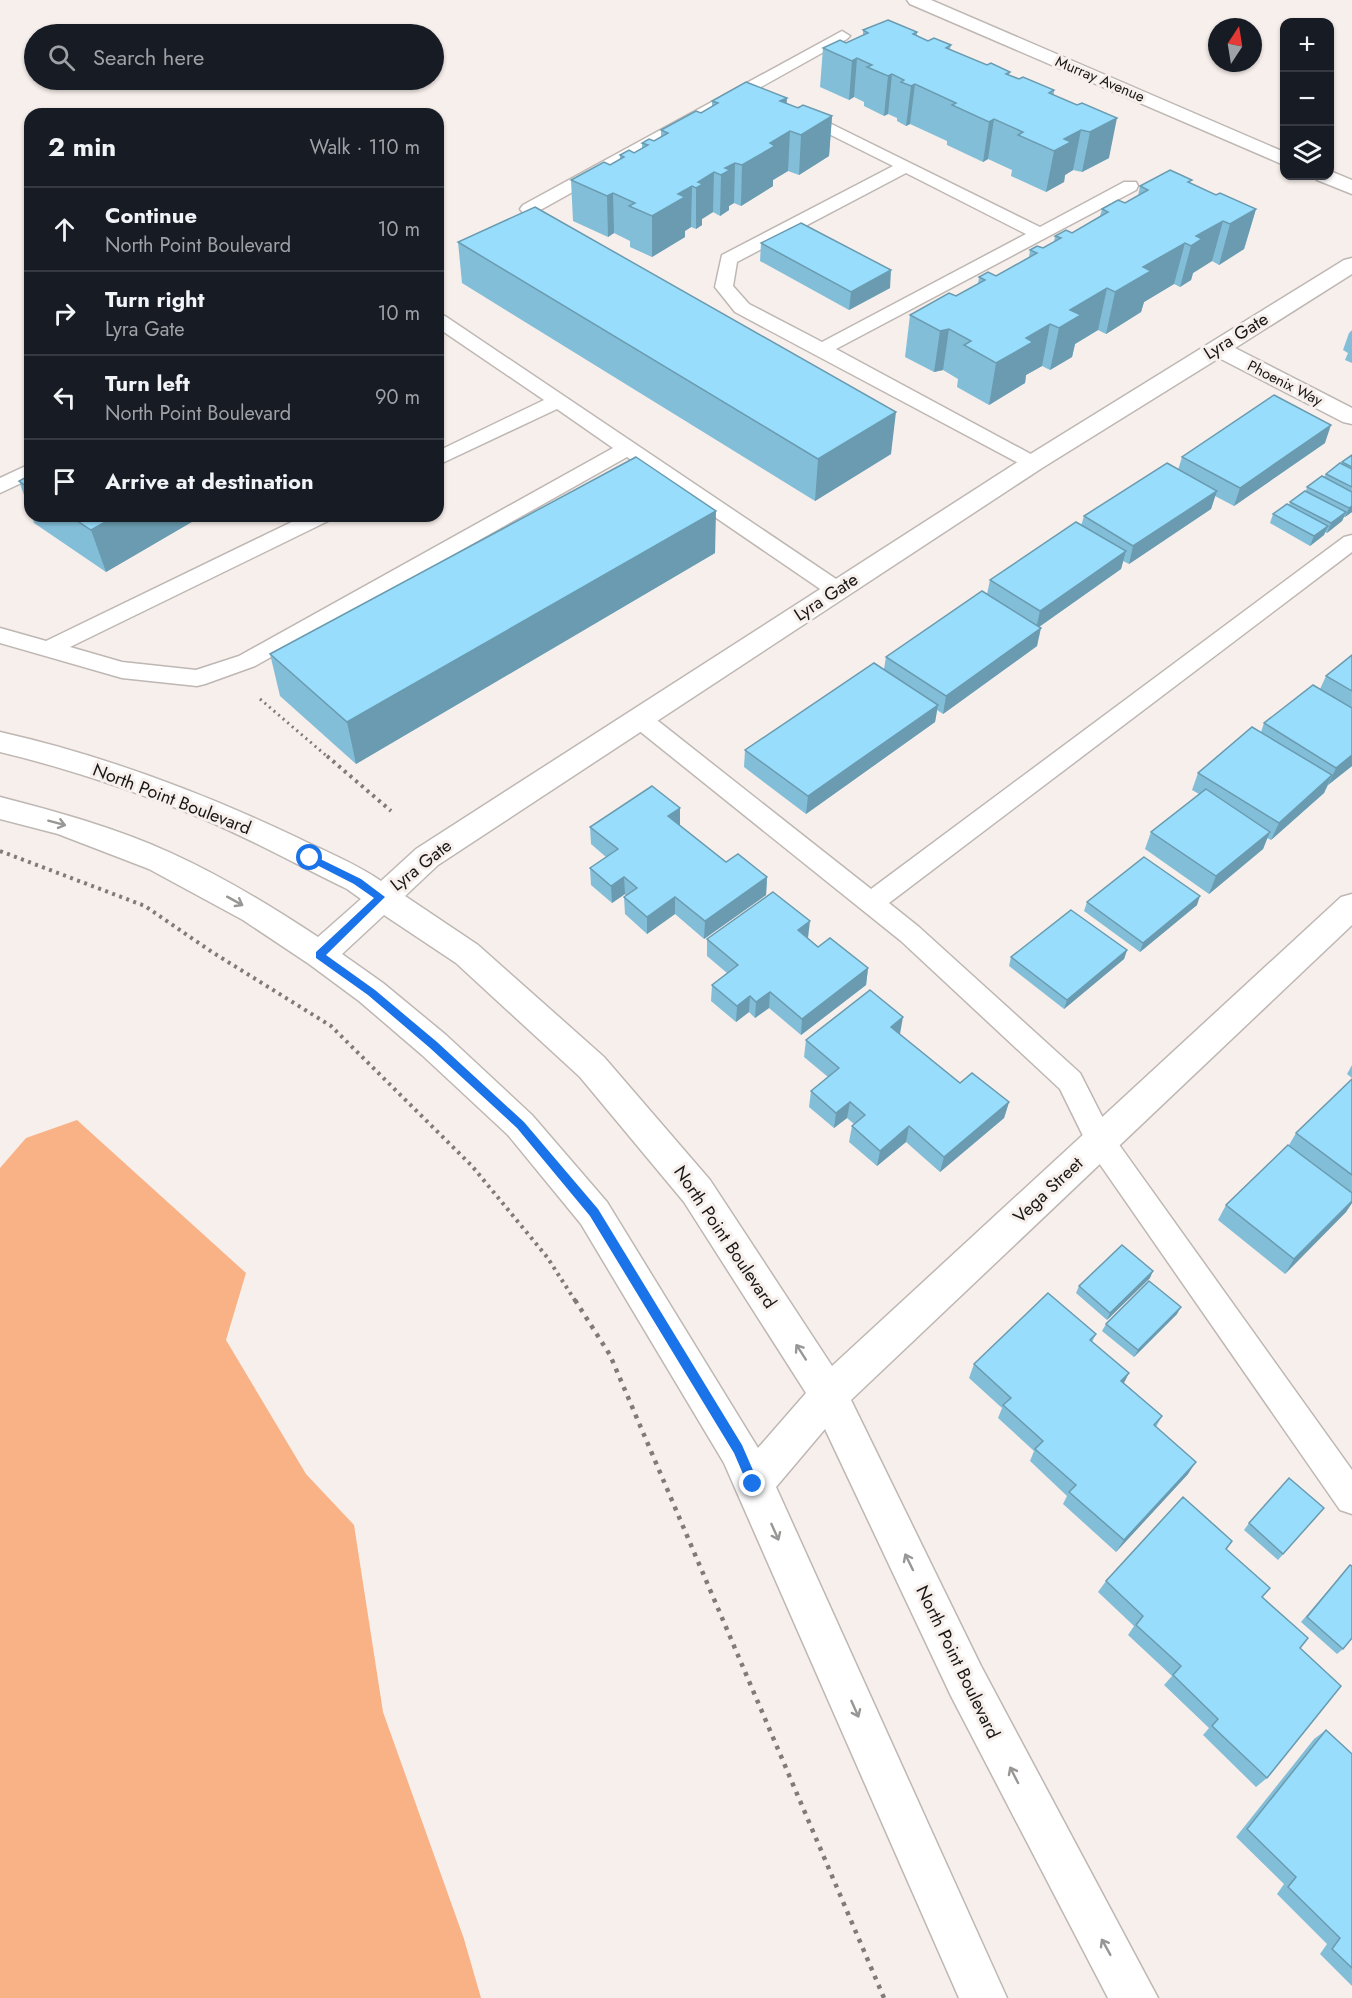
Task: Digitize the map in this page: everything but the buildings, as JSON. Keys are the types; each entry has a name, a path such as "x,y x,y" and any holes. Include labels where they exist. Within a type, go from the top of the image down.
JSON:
{"street":[{"name":"Murray Avenue","path":"916,0 1280,157"},
{"path":"1333,180 1352,188"},
{"name":"Lyra Gate","path":"320,955 427,857 1033,463 1352,265"},
{"name":"Phoenix Way","path":"1217,348 1352,417"},
{"name":"North Point Boulevard","path":"0,742 35,750 122,778 220,814 358,881 467,954 592,1067 697,1191 829,1395 966,1681 1036,1818 1134,1998"},
{"path":"0,808 65,825 160,861 254,911 320,955 371,992 434,1045 520,1125 594,1213 738,1449 983,1998"},
{"name":"Vega Street","path":"753,1484 829,1395 1352,906"}],"lane":[{"path":"529,209 842,36"},
{"path":"747,88 768,98"},
{"path":"789,109 1040,234"},
{"path":"906,166 728,259 724,287 742,308 1033,463"},
{"path":"822,349 1130,186"},
{"path":"444,324 837,590"},
{"path":"444,456 558,401"},
{"path":"0,635 122,670 196,678 247,661 628,448"},
{"path":"0,487 24,473"},
{"path":"48,649 309,522"},
{"path":"870,903 1352,542"},
{"path":"640,719 910,934 1070,1081 1100,1141 1352,1496"}],"path":[{"path":"260,699 391,811"},
{"path":"0,850 145,906 212,952 331,1026 472,1166 546,1257 609,1354 884,1998"}],"shaded area":[{"path":"77,1120 246,1273 226,1340 306,1474 354,1525 383,1712 464,1939 481,1998 0,1998 0,1168 26,1138"}],"route":[{"path":"310,858 358,881 381,897 320,955 371,992 434,1045 520,1125 594,1213 738,1449 753,1484"}]}
